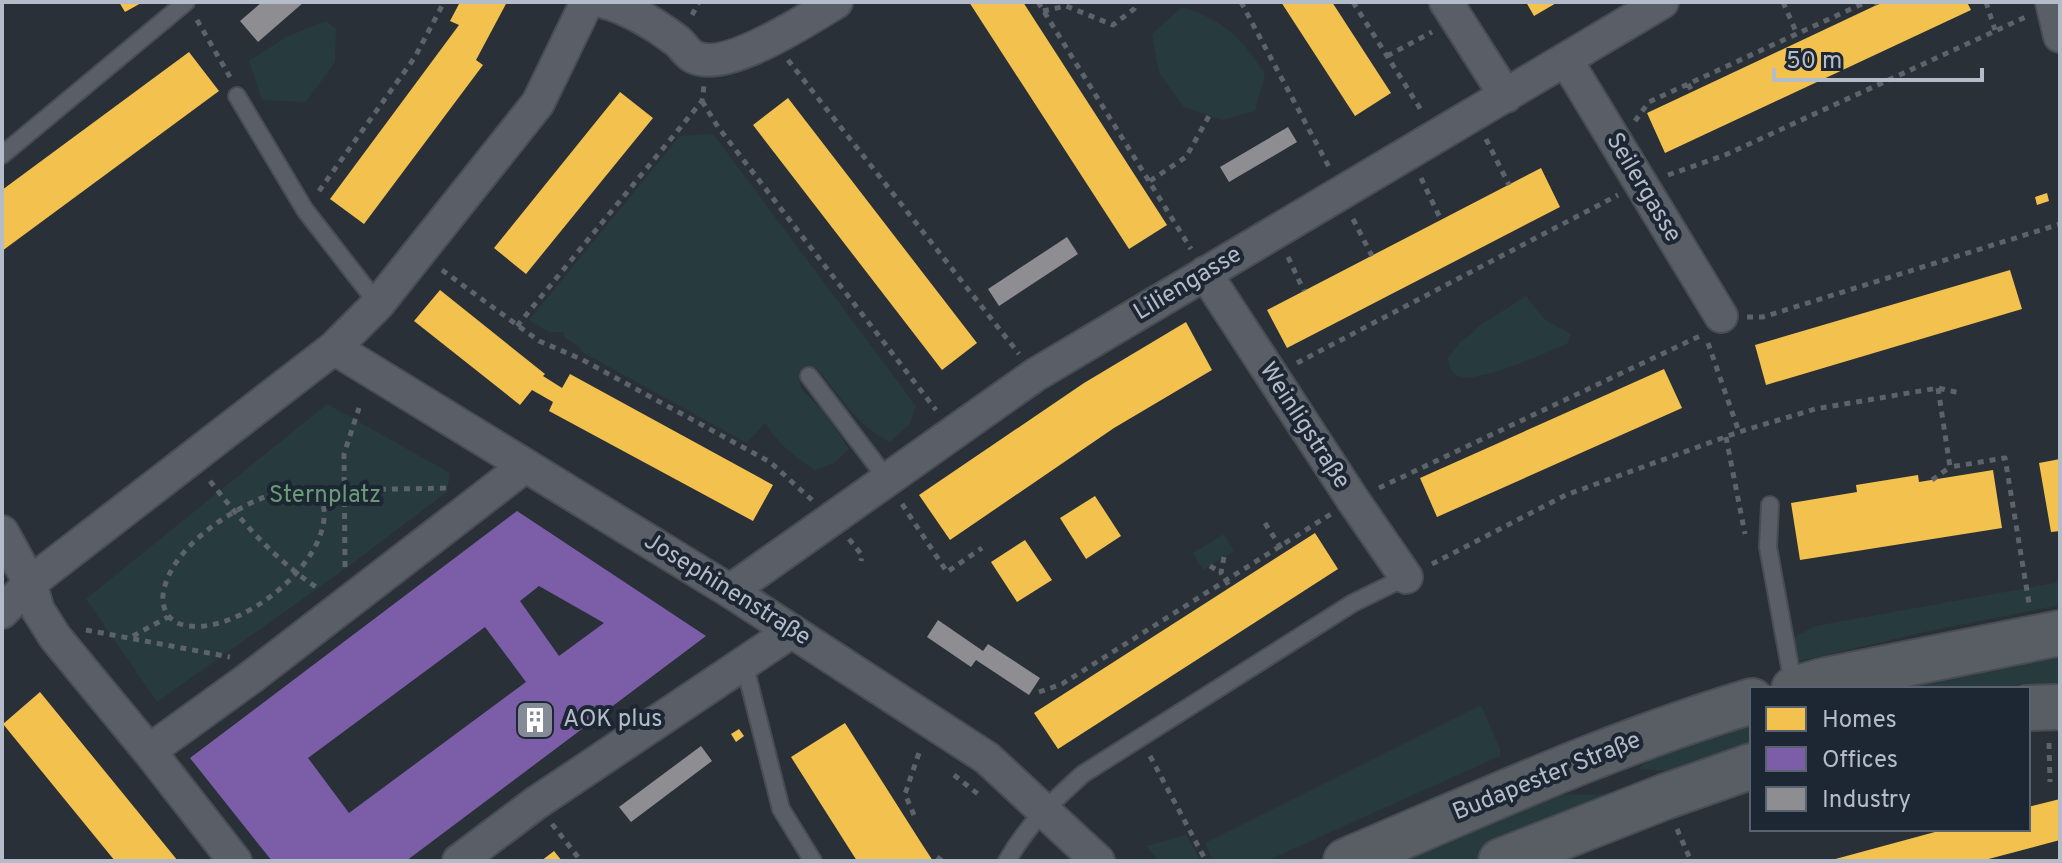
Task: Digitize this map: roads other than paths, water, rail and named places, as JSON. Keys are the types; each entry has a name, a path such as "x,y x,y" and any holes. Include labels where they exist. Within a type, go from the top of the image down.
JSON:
{"main road":[{"path":"1801,687 2047,635"},
{"name":"Budapester Straße","path":"1346,861 1570,765 1750,702"},
{"path":"2030,708 2060,707"},
{"path":"1501,861 1750,767"}],"street":[{"path":"2,612 30,583 334,348 378,304 538,103 587,2"},
{"path":"605,2 616,5 677,40 694,57 717,60 773,40 836,2"},
{"name":"Liliengasse","path":"730,591 1035,375 1205,273 1335,182 1409,153 1662,2"},
{"path":"2053,3 2060,36"},
{"path":"1451,10 1506,96"},
{"name":"Seilergasse","path":"1566,60 1721,316"},
{"name":"Weinligstraße","path":"1205,273 1406,577"},
{"name":"Josephinenstraße","path":"334,348 730,591 987,758 1098,861"},
{"path":"149,751 525,466"},
{"path":"2,532 30,583 38,610 55,637 235,861"},
{"path":"459,861 536,803 792,631"}],"lane":[{"path":"2,155 190,8"},
{"path":"237,96 305,210 378,304"},
{"path":"809,376 887,479"},
{"path":"1770,505 1768,547 1794,687"},
{"path":"1007,861 1023,833 1083,774 1353,603 1406,577"},
{"path":"744,663 781,809 813,861"}],"place":[{"name":"AOK plus","path":"535,720"}],"park label":[{"name":"Sternplatz","path":"325,496"}]}
